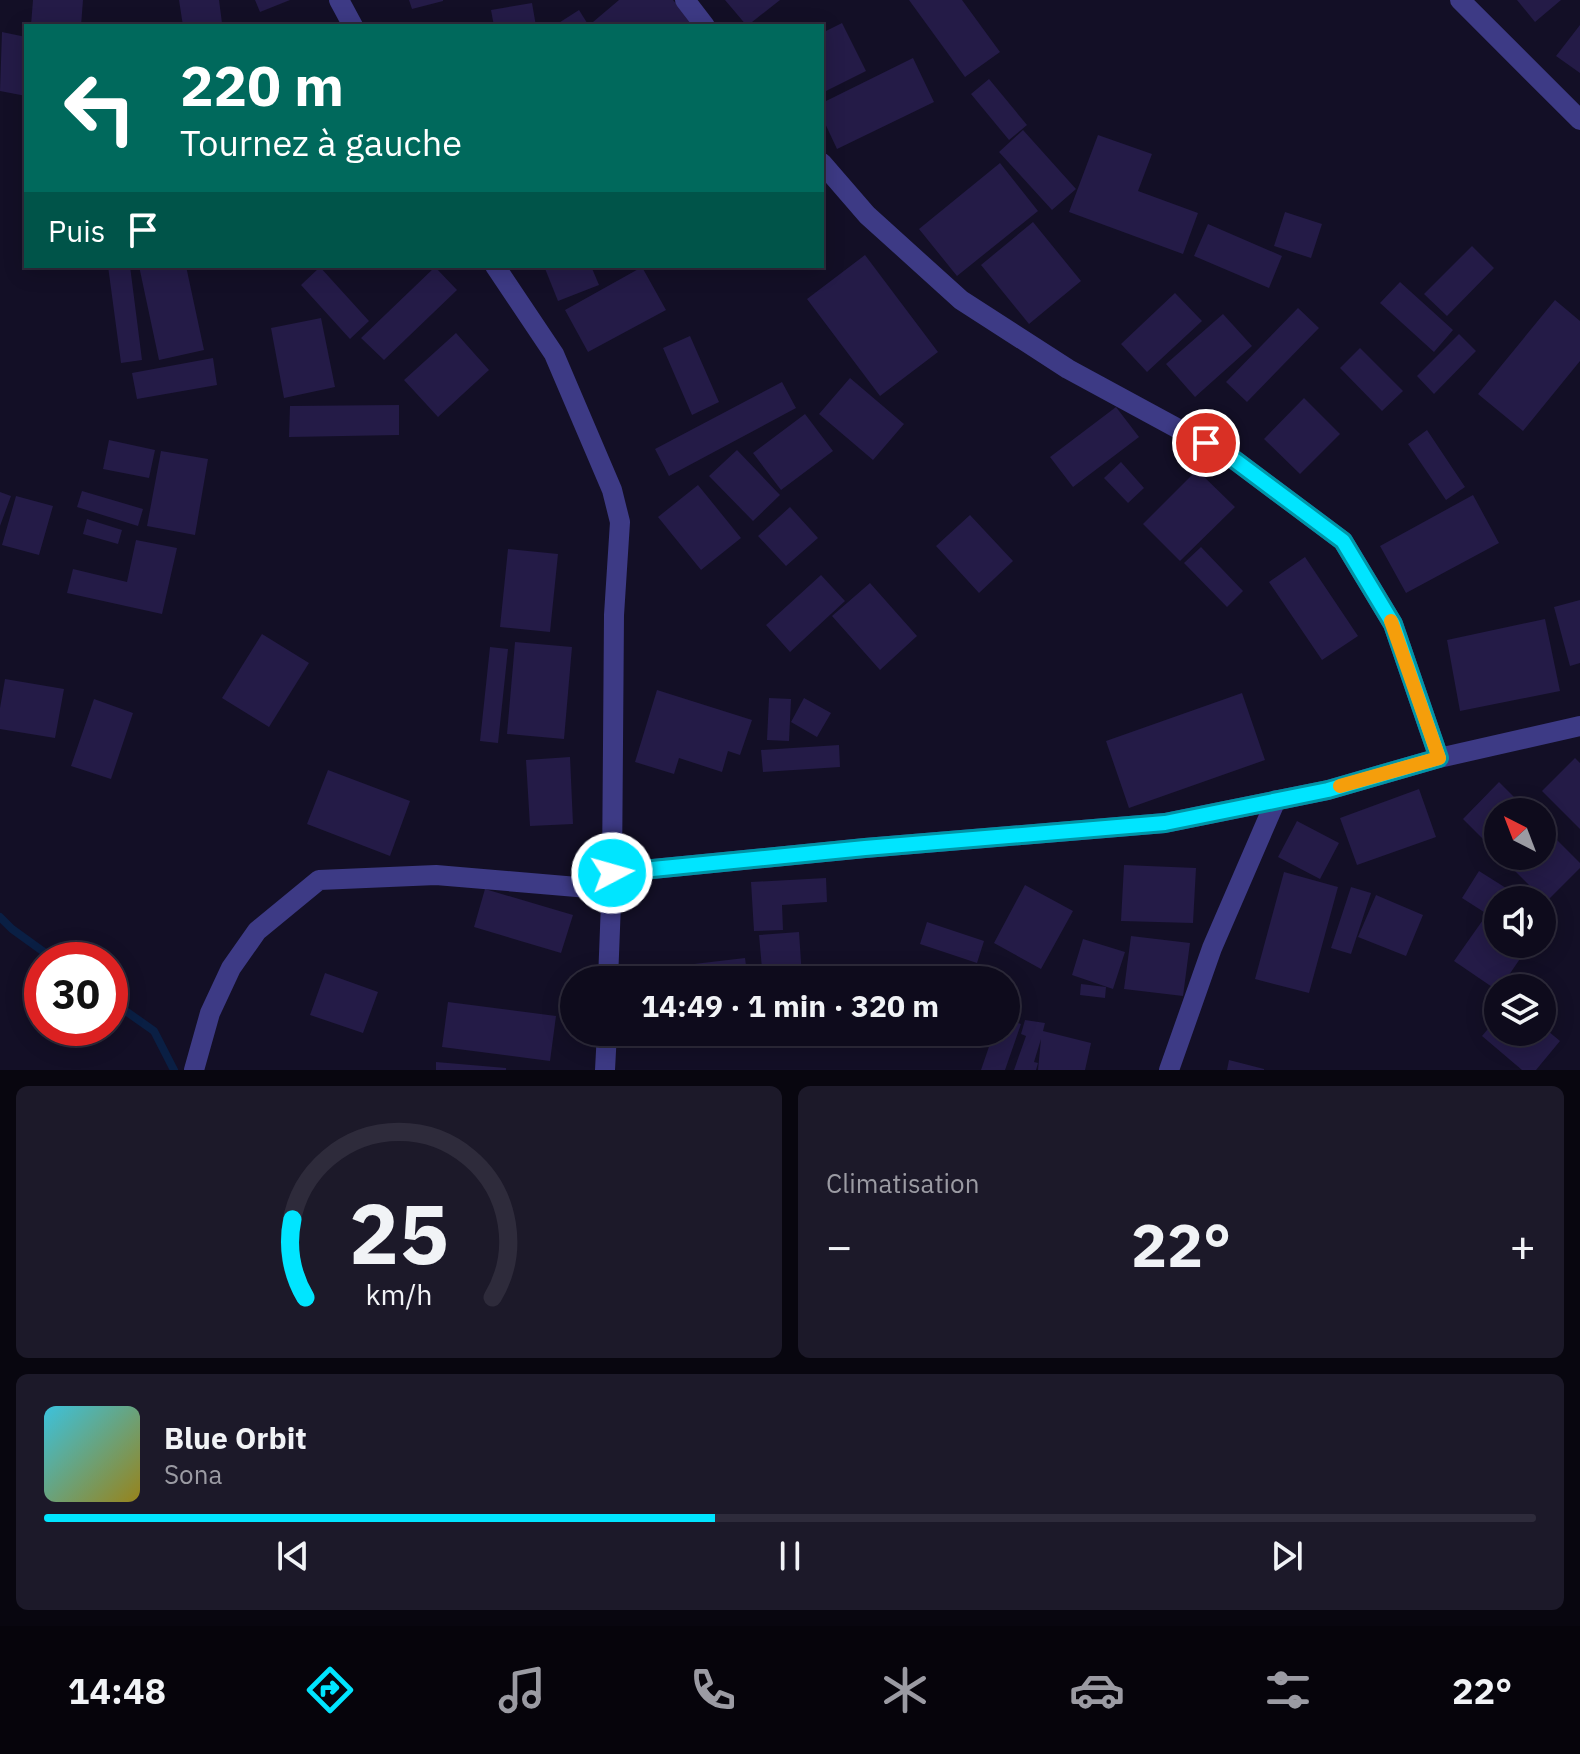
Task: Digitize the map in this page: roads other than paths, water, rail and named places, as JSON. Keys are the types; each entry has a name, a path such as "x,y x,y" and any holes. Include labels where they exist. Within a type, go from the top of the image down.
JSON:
{"street":[{"path":"339,0 352,24"},
{"path":"685,0 703,24"},
{"path":"1460,0 1580,120"},
{"path":"824,165 867,215 961,300 1068,369 1232,458 1343,541 1393,624 1439,758"},
{"path":"496,268 554,354 612,490 620,522 614,615 609,966"},
{"path":"194,1070 210,1013 231,968 257,931 319,880 436,875 612,882 865,848 1165,823 1328,790 1439,758 1580,726"},
{"path":"1169,1070 1212,948 1276,800"},
{"path":"605,1070 606,1046"}],"waterway":[{"path":"0,917 30,942"},
{"path":"128,1013 154,1031 174,1070"}]}
